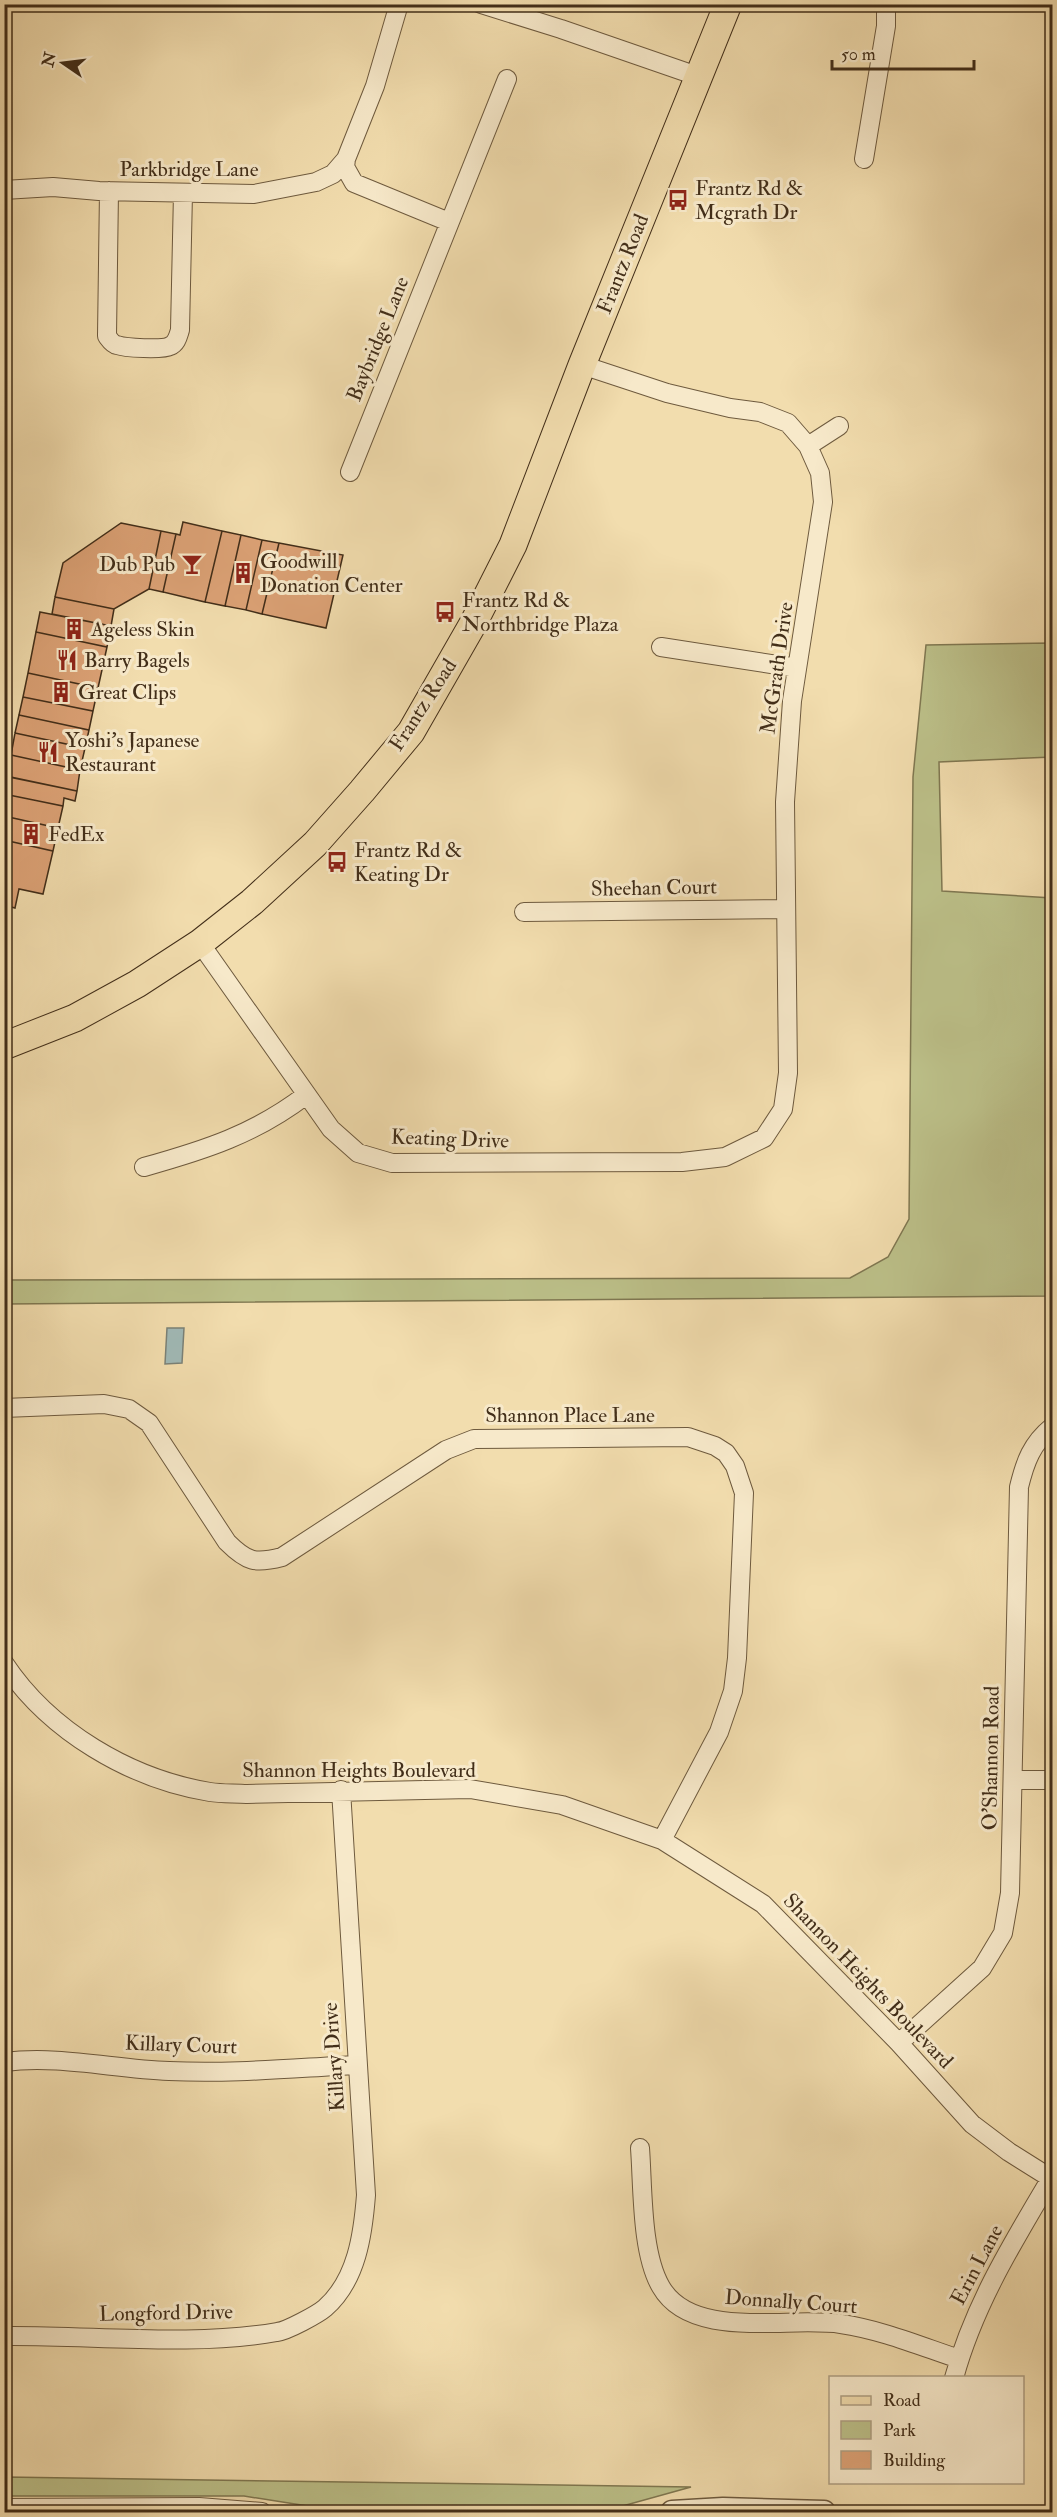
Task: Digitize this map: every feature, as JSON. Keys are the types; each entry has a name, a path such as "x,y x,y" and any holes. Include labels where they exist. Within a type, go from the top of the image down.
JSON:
{"main road":[{"name":"Frantz Road","path":"4,1046 75,1018 138,984 200,943 252,902 315,844 411,732 469,632 513,545 582,365 728,4"}],"street":[{"name":"Parkbridge Lane","path":"4,190 53,187 109,191 254,194 316,182 333,174 346,159 375,86 399,4"},
{"path":"481,4 700,77"},
{"path":"864,159 886,26 886,4"},
{"name":"Baybridge Lane","path":"350,472 507,80"},
{"path":"346,159 345,167 354,183 449,222"},
{"path":"109,191 107,336 118,346 144,347 170,346 177,339 180,330 183,193"},
{"name":"McGrath Drive","path":"582,365 667,393 730,408 760,412 788,423 808,446 820,473 823,502 796,668 785,802 788,1073 783,1108 764,1138"},
{"path":"808,446 839,426"},
{"path":"661,647 796,668"},
{"name":"Sheehan Court","path":"524,912 785,909"},
{"name":"Keating Drive","path":"200,943 331,1129 358,1153 393,1163 682,1162 725,1157 764,1138"},
{"path":"144,1167 200,1151 247,1133 283,1113 306,1095"},
{"name":"Shannon Place Lane","path":"4,1408 104,1404 129,1409 149,1423 227,1542 242,1557 262,1563 282,1557 446,1450 474,1439 688,1437 726,1452 735,1466 744,1493 737,1658 733,1691 719,1732 662,1840"},
{"name":"O'Shannon Road","path":"899,2043 982,1968 1003,1933 1010,1893 1018,1487 1025,1460 1047,1431"},
{"name":"Shannon Heights Boulevard","path":"4,1663 11,1689 36,1703 74,1734 116,1761 160,1778 210,1792 247,1794 341,1790 470,1789 562,1805 662,1840 763,1904 899,2043 972,2124 1010,2152 1052,2178"},
{"path":"1013,1780 1053,1780"},
{"name":"Killary Drive","path":"323,2310 345,2281 356,2259 364,2228 366,2195 356,2065 341,1790"},
{"name":"Killary Court","path":"4,2062 62,2059 167,2071 212,2073 356,2065"},
{"name":"Donnally Court","path":"640,2148 648,2255 660,2286 670,2300 683,2310 717,2320 750,2324 840,2324 883,2333 959,2359"},
{"name":"Erin Lane","path":"955,2376 970,2326 1002,2263 1052,2178"},
{"name":"Longford Drive","path":"4,2336 196,2338 268,2333 280,2332 323,2310"},
{"path":"4,2508 199,2507 262,2512"},
{"path":"672,2512 723,2509 824,2512"}],"green space":[{"path":"1052,643 1052,757 939,762 942,891 1052,898 1052,1296 5,1304 5,1280 850,1278 888,1257 909,1219 913,777 926,645"},
{"path":"5,2477 691,2487 601,2512 328,2512 314,2507 244,2496 5,2496"}],"water":[{"path":"167,1328 184,1328 182,1363 165,1364"}],"building":[{"name":"Dub Pub","path":"183,522 222,531 205,602 163,592 176,534 180,535"},
{"path":"121,523 161,531 149,589 114,609 55,597 63,563"},
{"path":"161,531 176,534 163,592 149,589"},
{"path":"222,531 241,535 225,606 205,602"},
{"name":"Goodwill Donation Center","path":"241,535 262,540 246,610 225,606"},
{"path":"262,540 279,543 262,614 246,610"},
{"path":"279,543 343,555 326,628 262,614"},
{"path":"55,597 114,609 111,626 52,614"},
{"name":"Ageless Skin","path":"40,612 111,626 107,647 36,632"},
{"name":"Barry Bagels","path":"36,632 107,647 98,688 28,673"},
{"name":"Great Clips","path":"28,673 98,688 93,711 23,697"},
{"path":"23,697 93,711 89,730 19,715"},
{"path":"19,715 89,730 85,748 15,733"},
{"name":"Yoshi's Japanese Restaurant","path":"15,733 85,748 80,770 11,755"},
{"path":"11,755 80,770 77,791 6,776"},
{"path":"4,776 77,791 75,801 64,798 63,806 4,794"},
{"path":"4,794 63,806 58,828 4,816"},
{"name":"FedEx","path":"4,816 58,828 53,851 4,840"},
{"path":"4,840 53,851 43,894 19,889 15,908 4,905"}],"place":[{"name":"Frantz Rd & Mcgrath Dr","path":"678,200"},
{"name":"Dub Pub","path":"192,564"},
{"name":"Goodwill Donation Center","path":"243,573"},
{"name":"Frantz Rd & Northbridge Plaza","path":"445,612"},
{"name":"Ageless Skin","path":"74,629"},
{"name":"Barry Bagels","path":"67,660"},
{"name":"Great Clips","path":"61,692"},
{"name":"Yoshi's Japanese Restaurant","path":"48,752"},
{"name":"FedEx","path":"31,834"},
{"name":"Frantz Rd & Keating Dr","path":"337,862"}]}
